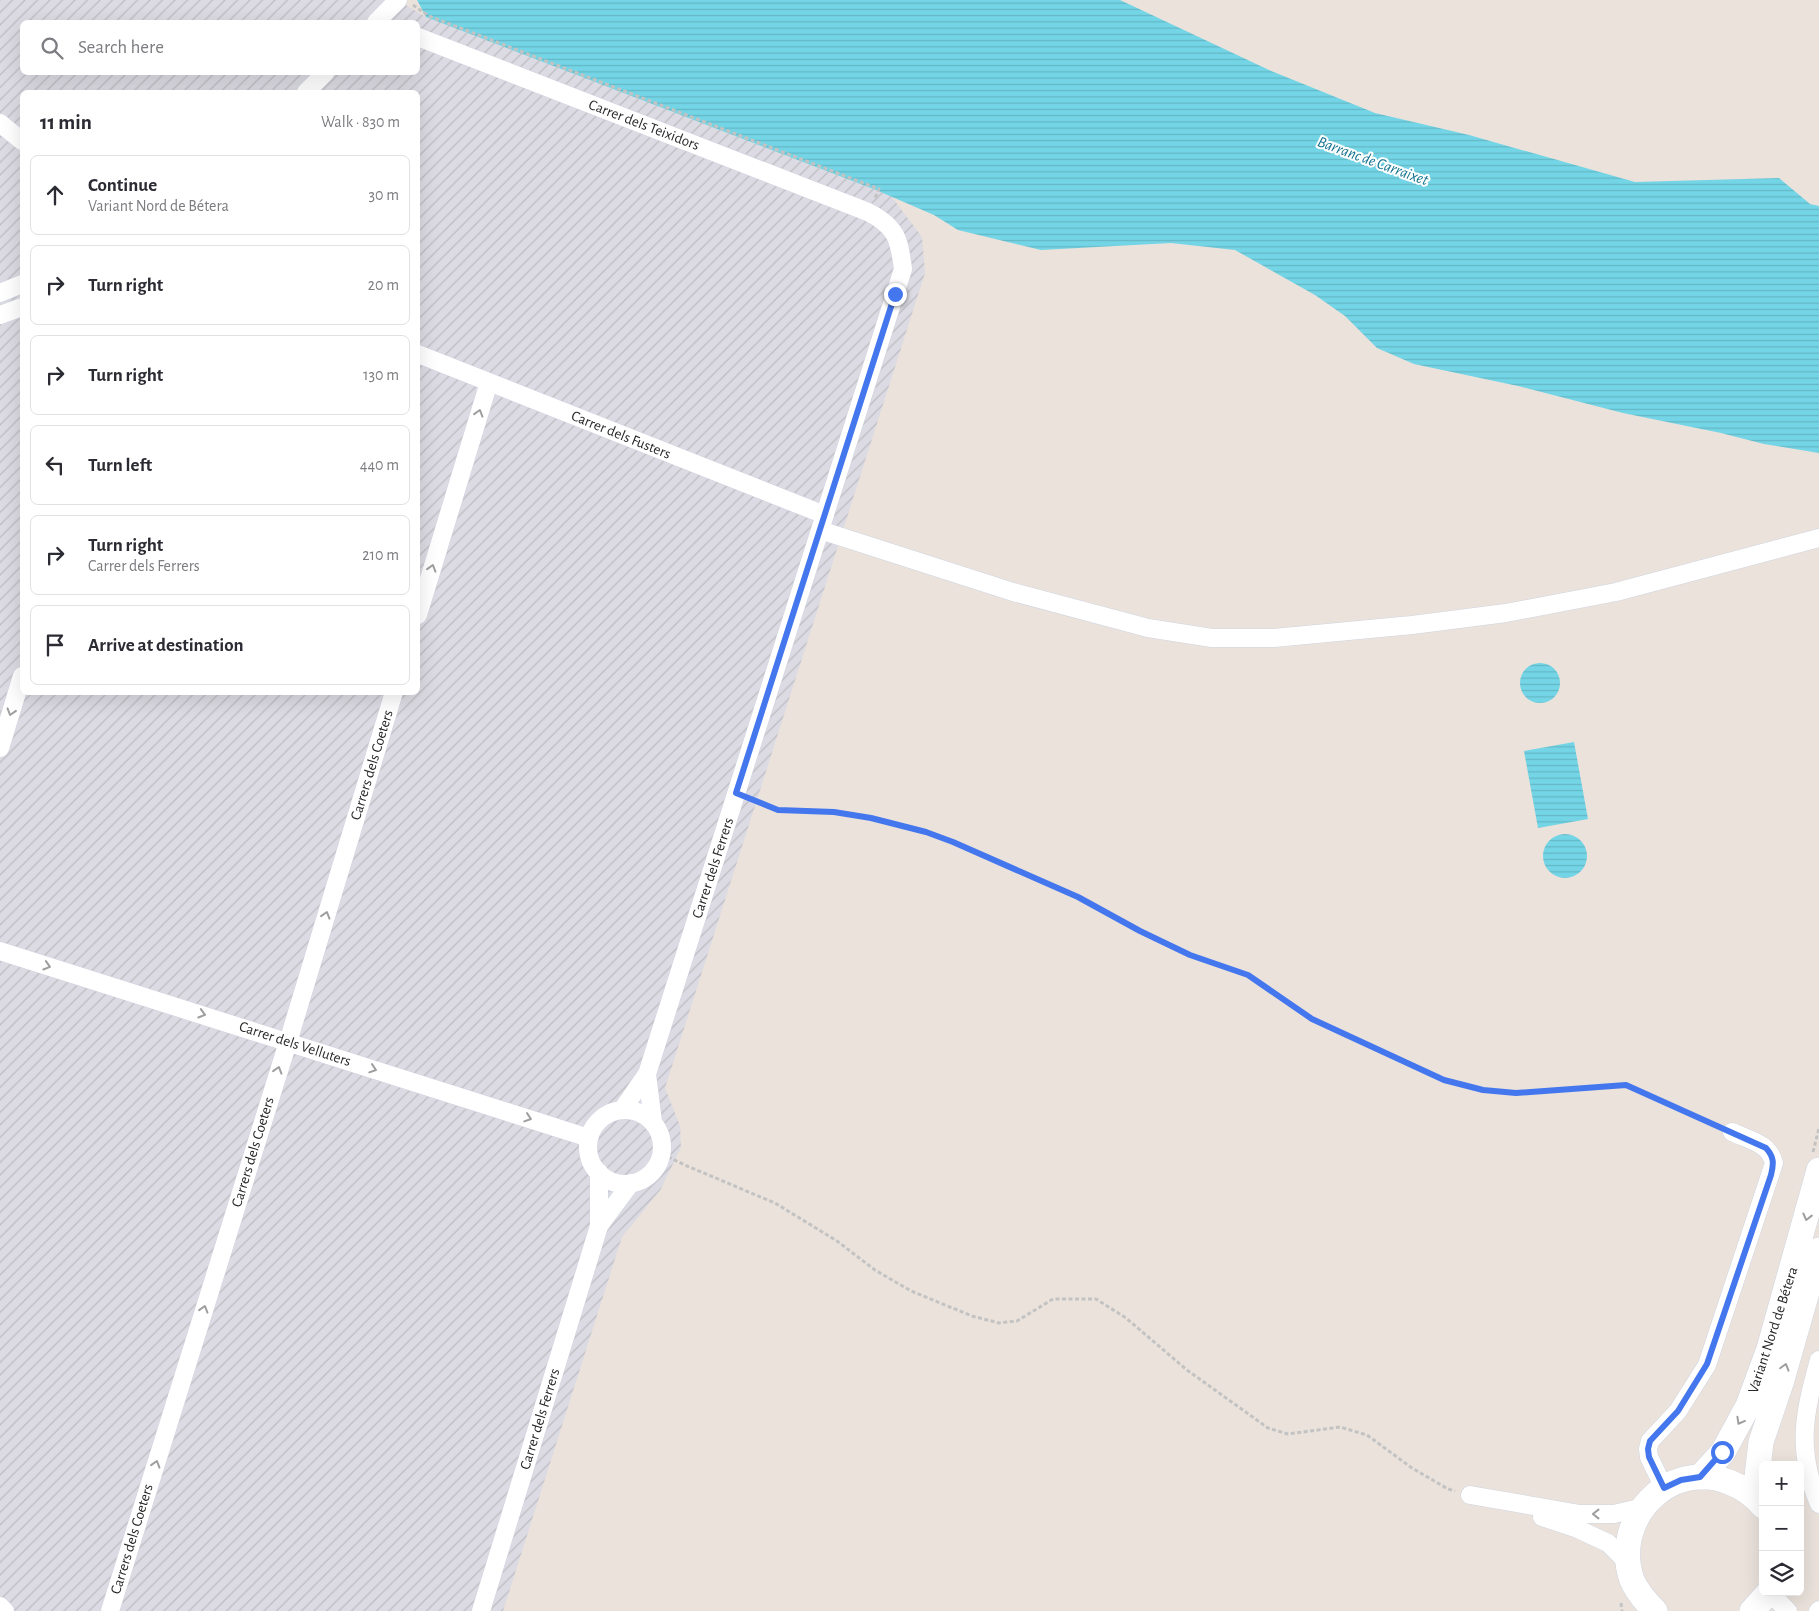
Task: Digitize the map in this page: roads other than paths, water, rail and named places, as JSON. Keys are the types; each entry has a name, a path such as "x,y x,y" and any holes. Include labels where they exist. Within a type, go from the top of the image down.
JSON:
{"main road":[{"name":"Variant Nord de Bétera","path":"1700,1477 1722,1452 1748,1406 1769,1349 1819,1170"},
{"name":"Variant Nord de Bétera","path":"1759,1494 1757,1477 1761,1442 1781,1383 1819,1250"},
{"name":"Variant Nord de Bétera","path":"1647,1607 1633,1581 1628,1564 1628,1539 1635,1519 1647,1502 1664,1488 1681,1480 1700,1477 1721,1479 1734,1484 1741,1487 1759,1502"},
{"path":"1752,1611 1765,1596"}],"street":[{"path":"384,20 398,0"},
{"name":"Carrer dels Teixidors","path":"420,38 870,213"},
{"path":"308,90 323,75"},
{"path":"0,123 20,138"},
{"name":"Carrer dels Ferrers","path":"622,1110 647,1074 903,269 900,244 893,229 870,213"},
{"path":"0,293 20,285"},
{"path":"0,315 20,308"},
{"name":"Carrer dels Fusters","path":"420,355 822,523 1013,592 1148,628 1212,638 1274,638 1412,625 1506,613 1616,592 1819,538"},
{"path":"420,608 488,382"},
{"path":"0,748 20,683"},
{"name":"Carrers dels Coeters","path":"110,1611 288,1042 393,695"},
{"name":"Carrer dels Velluters","path":"0,951 589,1138"},
{"name":"Carrer dels Ferrers","path":"647,1074 653,1122"},
{"path":"622,1110 639,1112 653,1122 659,1132 662,1143 662,1154 658,1164 642,1180 631,1183 619,1183 608,1179 598,1172 588,1150 589,1138 601,1118 622,1110"},
{"path":"1664,1488 1649,1457 1650,1441 1678,1411 1707,1364 1774,1163 1772,1154 1766,1148 1732,1132"},
{"name":"Carrer dels Ferrers","path":"481,1611 598,1226 598,1172"},
{"name":"Carrer dels Ferrers","path":"598,1226 631,1183"},
{"path":"1819,1360 1808,1402 1804,1435 1807,1468 1819,1504"},
{"path":"1628,1564 1608,1544 1578,1529 1470,1495 1580,1514 1614,1514 1644,1507"},
{"path":"1773,1596 1788,1611"},
{"path":"0,1606 5,1611"}],"water":[{"name":"Barranc de Carraixet","path":"417,0 1120,0 1269,70 1375,113 1469,135 1635,182 1779,178 1810,204 1819,206 1819,453 1764,444 1721,433 1623,413 1518,386 1414,364 1377,348 1345,316 1315,295 1235,250 1171,243 1041,250 958,230 934,215 876,190 426,17"},
{"path":"1544,663 1551,666 1557,672 1560,683 1559,691 1551,700 1544,703 1536,703 1529,700 1521,691 1520,679 1523,672 1532,664"},
{"path":"1574,742 1588,819 1538,828 1524,751"},
{"path":"1569,834 1581,840 1586,847 1586,865 1581,872 1574,877 1561,878 1553,875 1546,868 1543,852 1546,844 1553,837"}]}
